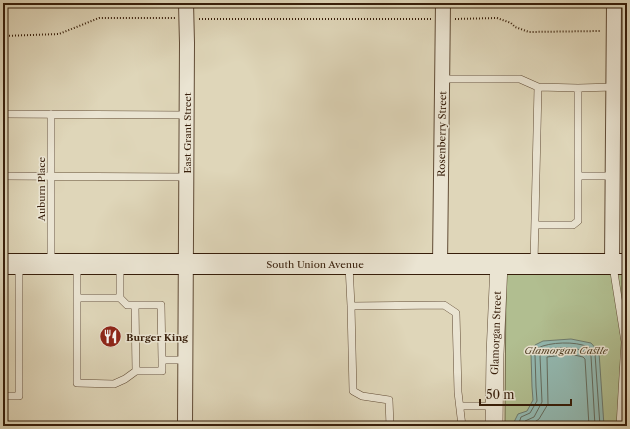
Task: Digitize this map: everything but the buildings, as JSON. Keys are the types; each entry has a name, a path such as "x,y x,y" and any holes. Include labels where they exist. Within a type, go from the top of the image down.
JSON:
{"main road":[{"name":"South Union Avenue","path":"11,264 620,264"}],"street":[{"name":"East Grant Street","path":"185,426 187,177 186,3"},
{"name":"Rosenberry Street","path":"440,264 443,3"},
{"path":"614,3 613,176 620,264"},
{"name":"Glamorgan Street","path":"494,426 499,264"}],"lane":[{"path":"443,79 520,79 538,87 614,87"},
{"path":"534,264 538,87"},
{"path":"535,225 573,225 578,222 578,88"},
{"path":"3,114 187,115"},
{"name":"Auburn Place","path":"51,114 51,263"},
{"path":"3,176 187,177"},
{"path":"578,176 613,176"},
{"path":"77,263 77,298 77,383 114,384 125,379 136,371 162,371 161,305 127,305 120,298 77,298"},
{"path":"3,396 19,396 11,264"},
{"path":"120,264 120,298"},
{"path":"349,264 353,391 362,396 389,400 390,426"},
{"path":"620,264 625,342 620,426"},
{"path":"135,305 136,371"},
{"path":"351,306 444,305 456,312 462,426"},
{"path":"162,360 185,360"},
{"path":"460,406 494,406"}],"path":[{"path":"3,36 60,34 99,18 497,18 512,23 515,27 529,32 603,31 614,20"}],"green space":[{"name":"Glamorgan Castle","path":"506,272 627,274 627,426 505,426"}],"water":[{"path":"571,339 591,343 599,352 604,426 515,426 513,424 518,414 527,411 533,400 531,354 535,345 543,341"}],"place":[{"name":"Burger King","path":"110,337"}]}
